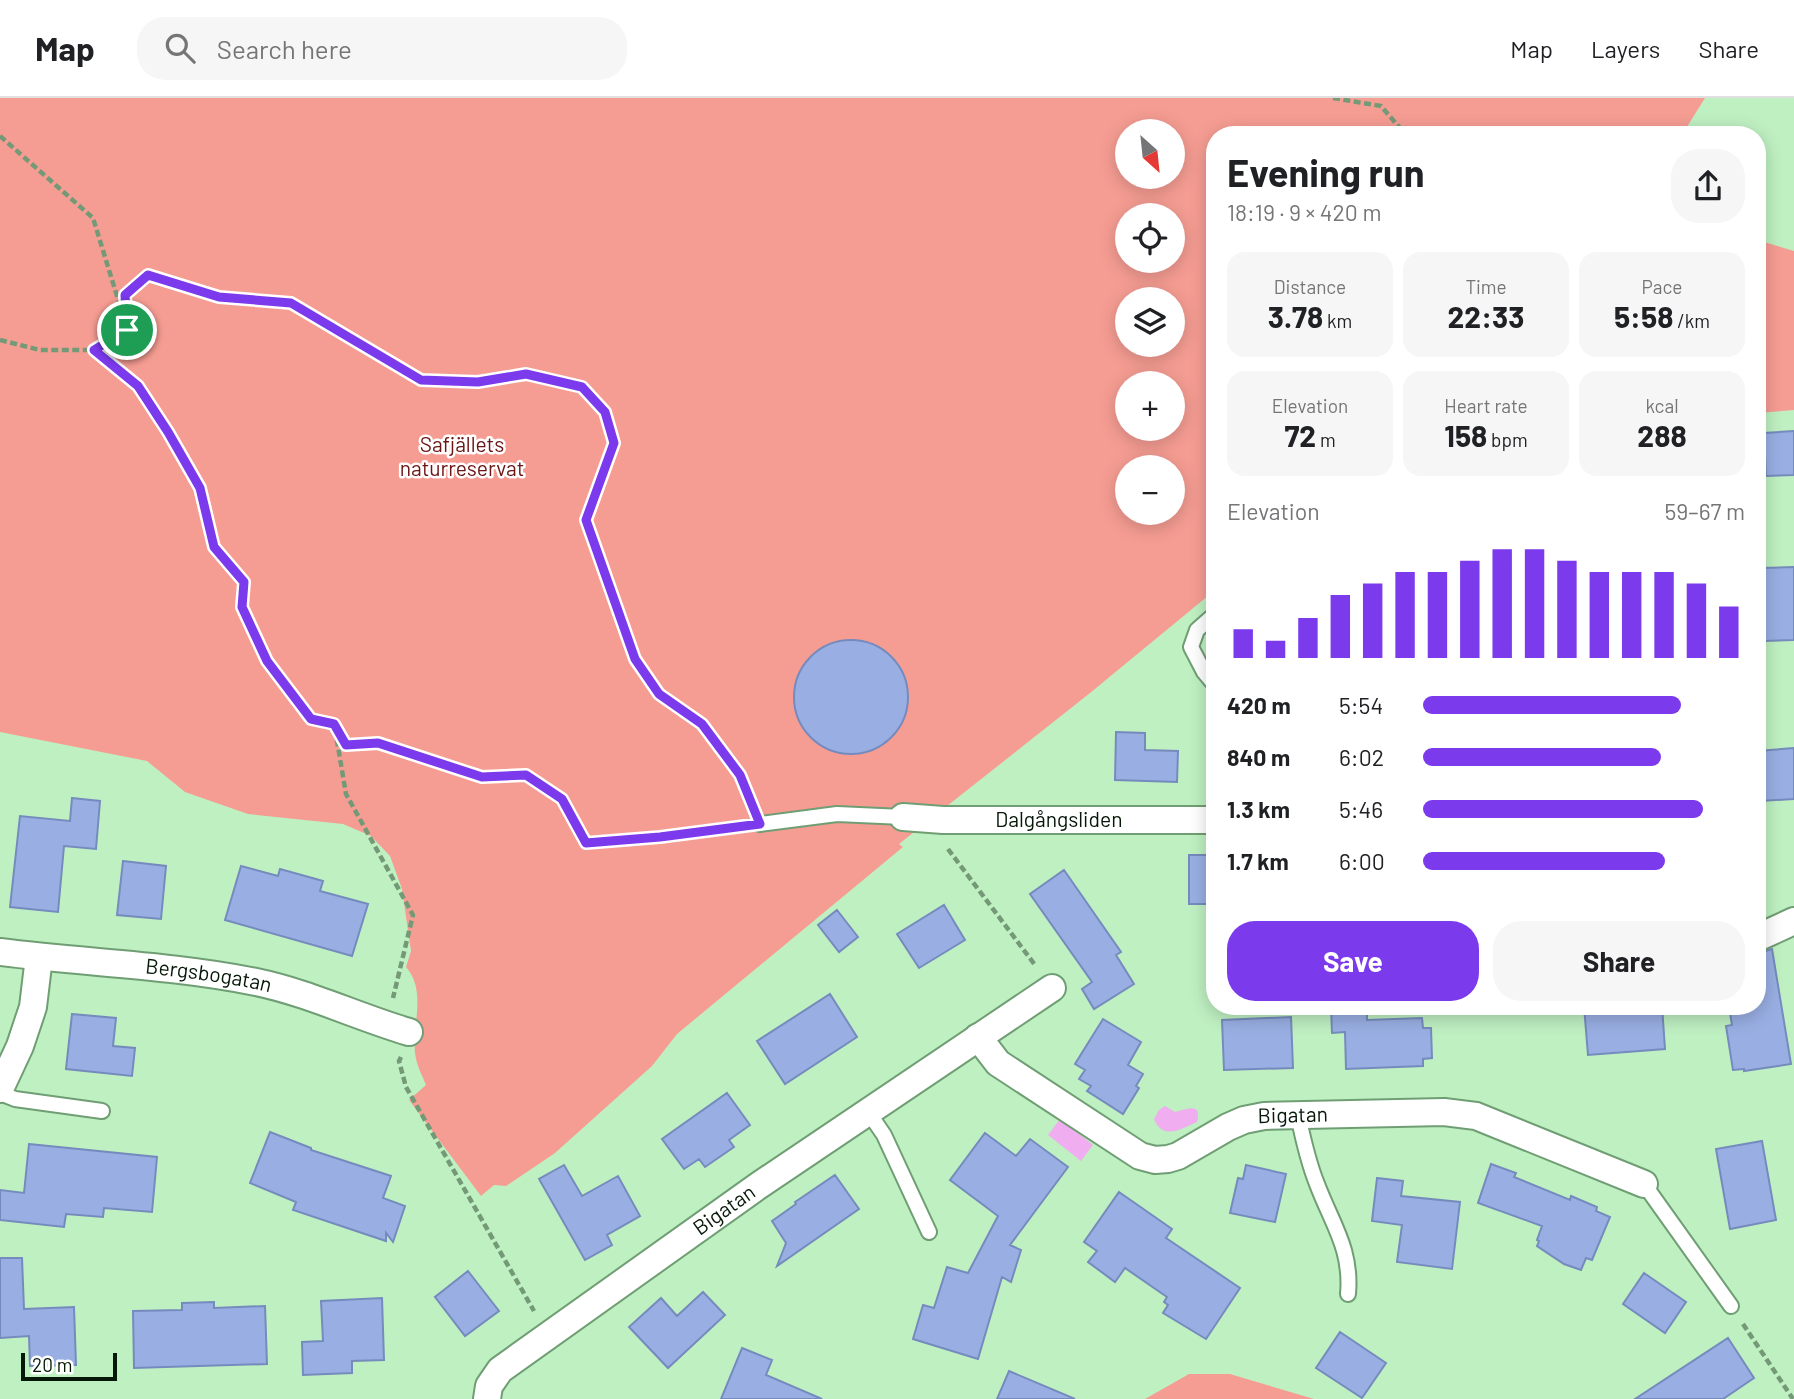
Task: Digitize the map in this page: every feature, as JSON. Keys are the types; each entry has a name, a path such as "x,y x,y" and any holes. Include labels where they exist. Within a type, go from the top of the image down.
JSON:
{"street":[{"name":"Dalgångsliden","path":"903,817 943,820 1206,820"},
{"path":"1766,934 1794,921"},
{"name":"Bergsbogatan","path":"0,952 138,964 258,982 409,1032"},
{"path":"0,1091 20,1046 33,1007 39,957"},
{"name":"Bigatan","path":"487,1399 489,1386 500,1370 758,1186 1052,988"},
{"name":"Bigatan","path":"978,1037 998,1063 1140,1156 1155,1160 1178,1156 1244,1120 1264,1116 1444,1112 1476,1116 1644,1184"}],"lane":[{"path":"1206,622 1197,630 1191,646 1206,674"},
{"path":"760,824 837,814 903,817"},
{"path":"0,1091 15,1098 102,1111"},
{"path":"869,1113 884,1135 929,1232"},
{"path":"1298,1115 1304,1146 1316,1182 1346,1254 1350,1275 1348,1294"},
{"path":"1644,1184 1731,1306"}],"path":[{"path":"1333,98 1381,106 1398,126"},
{"path":"0,136 93,218 127,330"},
{"path":"94,350 138,386 200,488 214,547 244,582 242,607 267,661 311,719 334,724 346,745 378,743 482,777 526,775 562,799 586,843 760,824 740,775 702,724 659,694 635,659 586,520 614,443 605,412 582,387 526,374 478,382 421,380 291,303 219,297 148,275 125,295 127,330"},
{"path":"0,340 40,350 94,350 127,330"},
{"path":"334,724 346,794 412,915 393,999 409,1032 400,1061 406,1087 549,1336"},
{"path":"943,820 945,845 1052,988"},
{"path":"1731,1306 1793,1399"}],"green space":[{"name":"Safjällets naturreservat","path":"0,98 1705,98 1688,126 1206,126 1206,598 899,844 903,847 677,1034 652,1066 555,1153 506,1186 494,1185 481,1196 409,1100 426,1085 415,1053 417,997 416,986 406,967 411,951 402,889 390,856 371,836 343,824 248,814 185,792 147,761 0,732"},
{"path":"1766,243 1794,251 1794,410 1766,412"},
{"path":"1189,1374 1230,1374 1314,1399 1145,1399"}],"shaded area":[{"path":"1165,1106 1175,1112 1195,1109 1197,1122 1173,1131 1162,1130 1154,1119"},
{"path":"1060,1119 1093,1145 1081,1161 1048,1135"}],"building":[{"path":"1794,431 1794,475 1766,476 1766,433"},
{"path":"1794,567 1794,640 1766,641 1766,568"},
{"path":"851,640 873,645 891,657 903,675 908,697 903,719 891,737 873,749 851,754 829,749 811,737 799,719 794,697 799,675 811,657 829,645"},
{"path":"1116,732 1145,733 1145,750 1178,751 1177,782 1115,780"},
{"path":"1794,748 1794,799 1766,801 1766,750"},
{"path":"72,798 100,801 96,849 64,846 58,912 10,907 20,816 70,821"},
{"path":"1189,855 1206,855 1206,904 1189,904"},
{"path":"123,861 166,866 161,919 117,915"},
{"path":"241,866 278,876 280,869 323,881 320,891 368,904 352,956 225,920"},
{"path":"1064,870 1121,952 1116,955 1134,984 1094,1009 1082,989 1092,982 1030,894"},
{"path":"944,905 965,940 919,968 897,934"},
{"path":"837,910 858,937 839,952 818,925"},
{"path":"1772,949 1791,1064 1744,1071 1733,1070 1726,1026 1732,1025 1730,1015 1766,1015 1766,951"},
{"path":"830,994 857,1037 785,1084 757,1041"},
{"path":"72,1014 116,1018 113,1046 135,1048 132,1076 66,1069"},
{"path":"1331,1015 1367,1015 1367,1020 1422,1018 1423,1028 1431,1028 1432,1058 1423,1059 1423,1066 1346,1069 1345,1032 1332,1033"},
{"path":"1585,1015 1663,1015 1665,1049 1588,1055"},
{"path":"1291,1017 1293,1068 1224,1070 1222,1020"},
{"path":"1103,1019 1141,1042 1128,1065 1143,1074 1136,1086 1139,1088 1123,1114 1087,1091 1091,1086 1079,1079 1085,1070 1075,1064"},
{"path":"727,1093 750,1125 729,1140 734,1147 705,1167 699,1159 684,1169 662,1139"},
{"path":"270,1132 311,1150 391,1176 383,1198 405,1206 393,1242 386,1233 386,1241 293,1210 296,1202 250,1183"},
{"path":"985,1133 1016,1156 1030,1139 1068,1167 1010,1245 1021,1250 1011,1282 1002,1277 978,1359 913,1339 923,1305 934,1308 947,1267 968,1273 998,1216 950,1180"},
{"path":"1762,1141 1776,1220 1730,1229 1716,1149"},
{"path":"29,1144 157,1157 152,1212 104,1208 103,1217 66,1214 64,1227 0,1220 0,1190 24,1193"},
{"path":"1491,1164 1516,1173 1514,1177 1570,1200 1571,1196 1597,1207 1596,1211 1610,1217 1592,1260 1586,1258 1581,1270 1564,1264 1537,1246 1542,1226 1478,1203"},
{"path":"564,1165 582,1196 618,1176 640,1216 607,1235 612,1245 585,1260 539,1179"},
{"path":"1246,1165 1286,1174 1275,1222 1230,1213 1238,1178 1243,1179"},
{"path":"835,1175 859,1209 777,1266 786,1243 772,1221"},
{"path":"1377,1178 1403,1181 1401,1196 1460,1202 1452,1269 1397,1262 1402,1225 1372,1221"},
{"path":"1119,1192 1172,1229 1166,1238 1240,1288 1206,1339 1163,1313 1168,1305 1164,1302 1167,1297 1125,1268 1115,1282 1088,1262 1097,1251 1084,1242"},
{"path":"0,1258 22,1258 24,1309 74,1307 76,1365 30,1366 29,1336 0,1338"},
{"path":"468,1271 499,1311 465,1336 435,1297"},
{"path":"1644,1273 1686,1302 1665,1333 1623,1304"},
{"path":"703,1292 725,1315 668,1368 629,1327 661,1298 677,1316"},
{"path":"382,1298 384,1360 352,1361 352,1373 303,1375 302,1342 323,1341 321,1301"},
{"path":"214,1302 214,1308 265,1306 267,1364 134,1368 133,1311 182,1310 182,1303"},
{"path":"1340,1332 1386,1363 1362,1398 1316,1368"},
{"path":"1728,1338 1754,1378 1723,1399 1635,1399"},
{"path":"742,1348 772,1360 766,1375 822,1399 721,1399"},
{"path":"1009,1371 1075,1399 997,1399"}],"route":[{"path":"148,275 219,297 291,303 421,380 478,382 526,374 582,387 605,412 614,443 586,520 635,659 659,694 702,724 740,775 760,824 586,843 562,799 526,775 482,777 378,743 346,745 334,724 311,719 267,661 242,607 244,582 214,547 200,488 168,432 138,386 94,350 127,330 125,295 148,275"}]}
